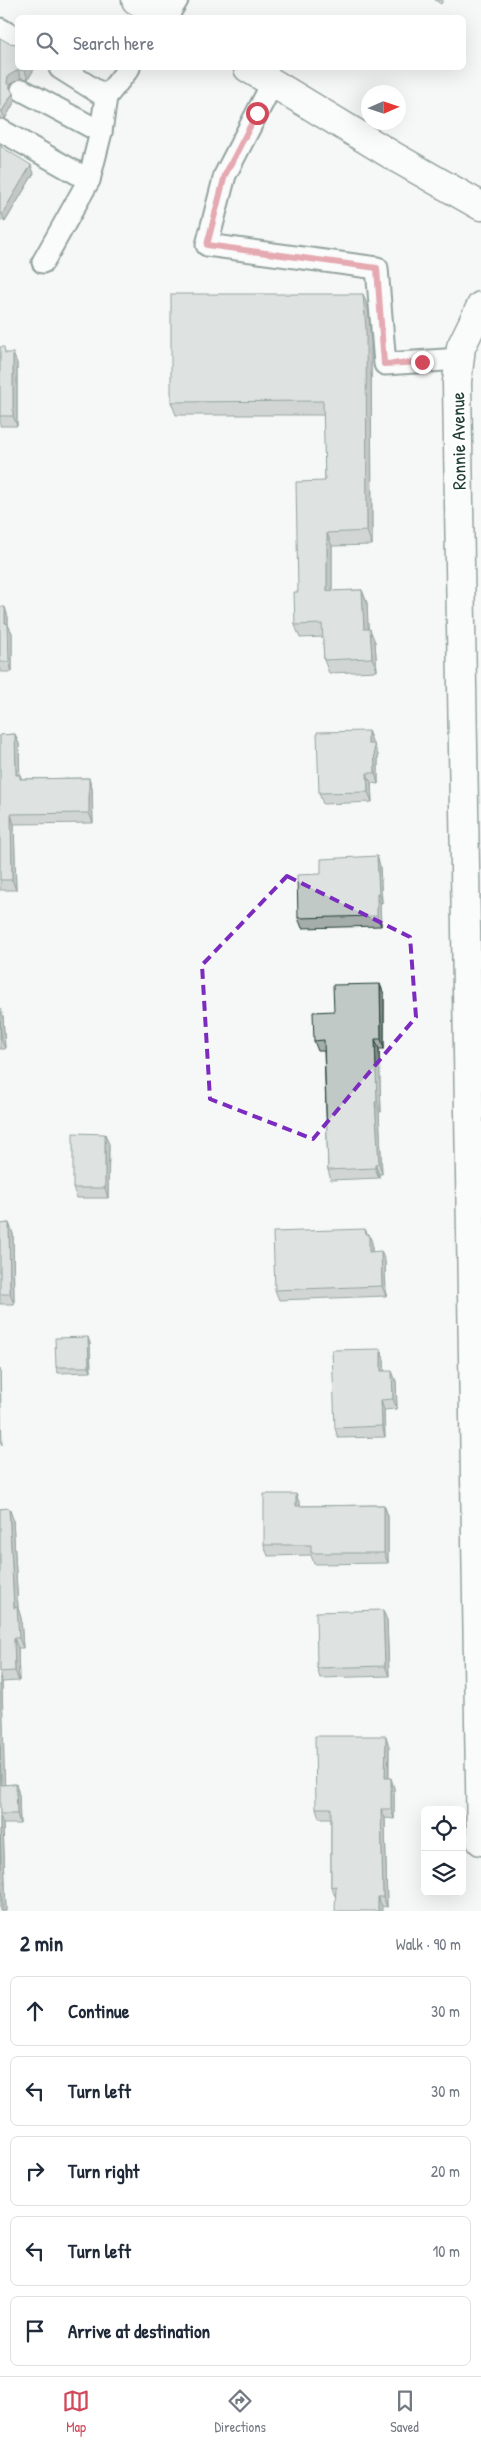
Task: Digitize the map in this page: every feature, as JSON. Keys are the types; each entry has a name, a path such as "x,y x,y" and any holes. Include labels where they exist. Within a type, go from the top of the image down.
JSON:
{"street":[{"path":"136,0 162,15"},
{"path":"252,70 481,206"},
{"name":"Ronnie Avenue","path":"481,306 461,347 458,382 470,474 481,1841"}],"lane":[{"path":"167,15 177,0"},
{"path":"0,29 15,38"},
{"path":"63,70 106,97"},
{"path":"44,262 89,180 101,132 106,97 127,70"},
{"path":"273,82 225,175 207,245 377,268 384,364 460,359"},
{"path":"22,90 101,132"},
{"path":"0,130 89,180"}],"highlighted area":[{"path":"287,876 410,937 416,1017 313,1139 210,1099 202,965"}],"building":[{"path":"0,38 15,44 15,70 18,70 8,76 7,83 13,93 2,111 0,111"},
{"path":"0,146 31,165 2,214 0,213"},
{"path":"171,294 363,294 366,329 367,531 327,533 327,591 362,590 364,629 370,629 372,658 324,660 322,624 295,625 294,592 298,592 296,482 325,481 323,401 171,402"},
{"path":"0,347 4,347 5,353 13,353 13,416 0,416"},
{"path":"0,607 5,607 5,623 8,624 9,662 0,662"},
{"path":"368,731 368,744 374,744 375,773 367,773 368,792 319,793 317,732"},
{"path":"15,734 16,775 20,775 20,779 89,778 89,813 11,814 12,880 0,880 0,735"},
{"path":"377,856 379,893 377,893 377,916 298,918 297,875 321,874 321,859"},
{"path":"380,984 381,1039 375,1039 377,1102 375,1102 379,1163 375,1164 375,1168 328,1170 324,1040 314,1041 313,1012 334,1011 333,985"},
{"path":"73,1133 105,1134 105,1188 73,1188"},
{"path":"9,1223 10,1294 0,1294 0,1224"},
{"path":"365,1229 366,1234 369,1234 369,1252 381,1251 382,1286 275,1290 273,1232"},
{"path":"88,1337 89,1367 56,1367 55,1338"},
{"path":"381,1349 381,1371 392,1371 393,1399 381,1400 382,1426 335,1428 332,1350"},
{"path":"264,1494 296,1494 296,1506 384,1505 384,1553 311,1553 311,1545 264,1545"},
{"path":"9,1508 14,1608 17,1607 19,1638 14,1638 15,1671 0,1672 0,1509"},
{"path":"383,1610 385,1666 317,1668 316,1612"},
{"path":"315,1736 386,1736 385,1778 391,1778 391,1809 381,1809 383,1897 378,1897 378,1911 335,1911 336,1886 331,1887 331,1808 316,1808"},
{"path":"0,1746 1,1785 16,1784 17,1814 0,1814"},
{"path":"0,1838 2,1911 0,1911"}],"route":[{"path":"257,113 225,175 207,245 377,268 384,364 422,362"}]}
